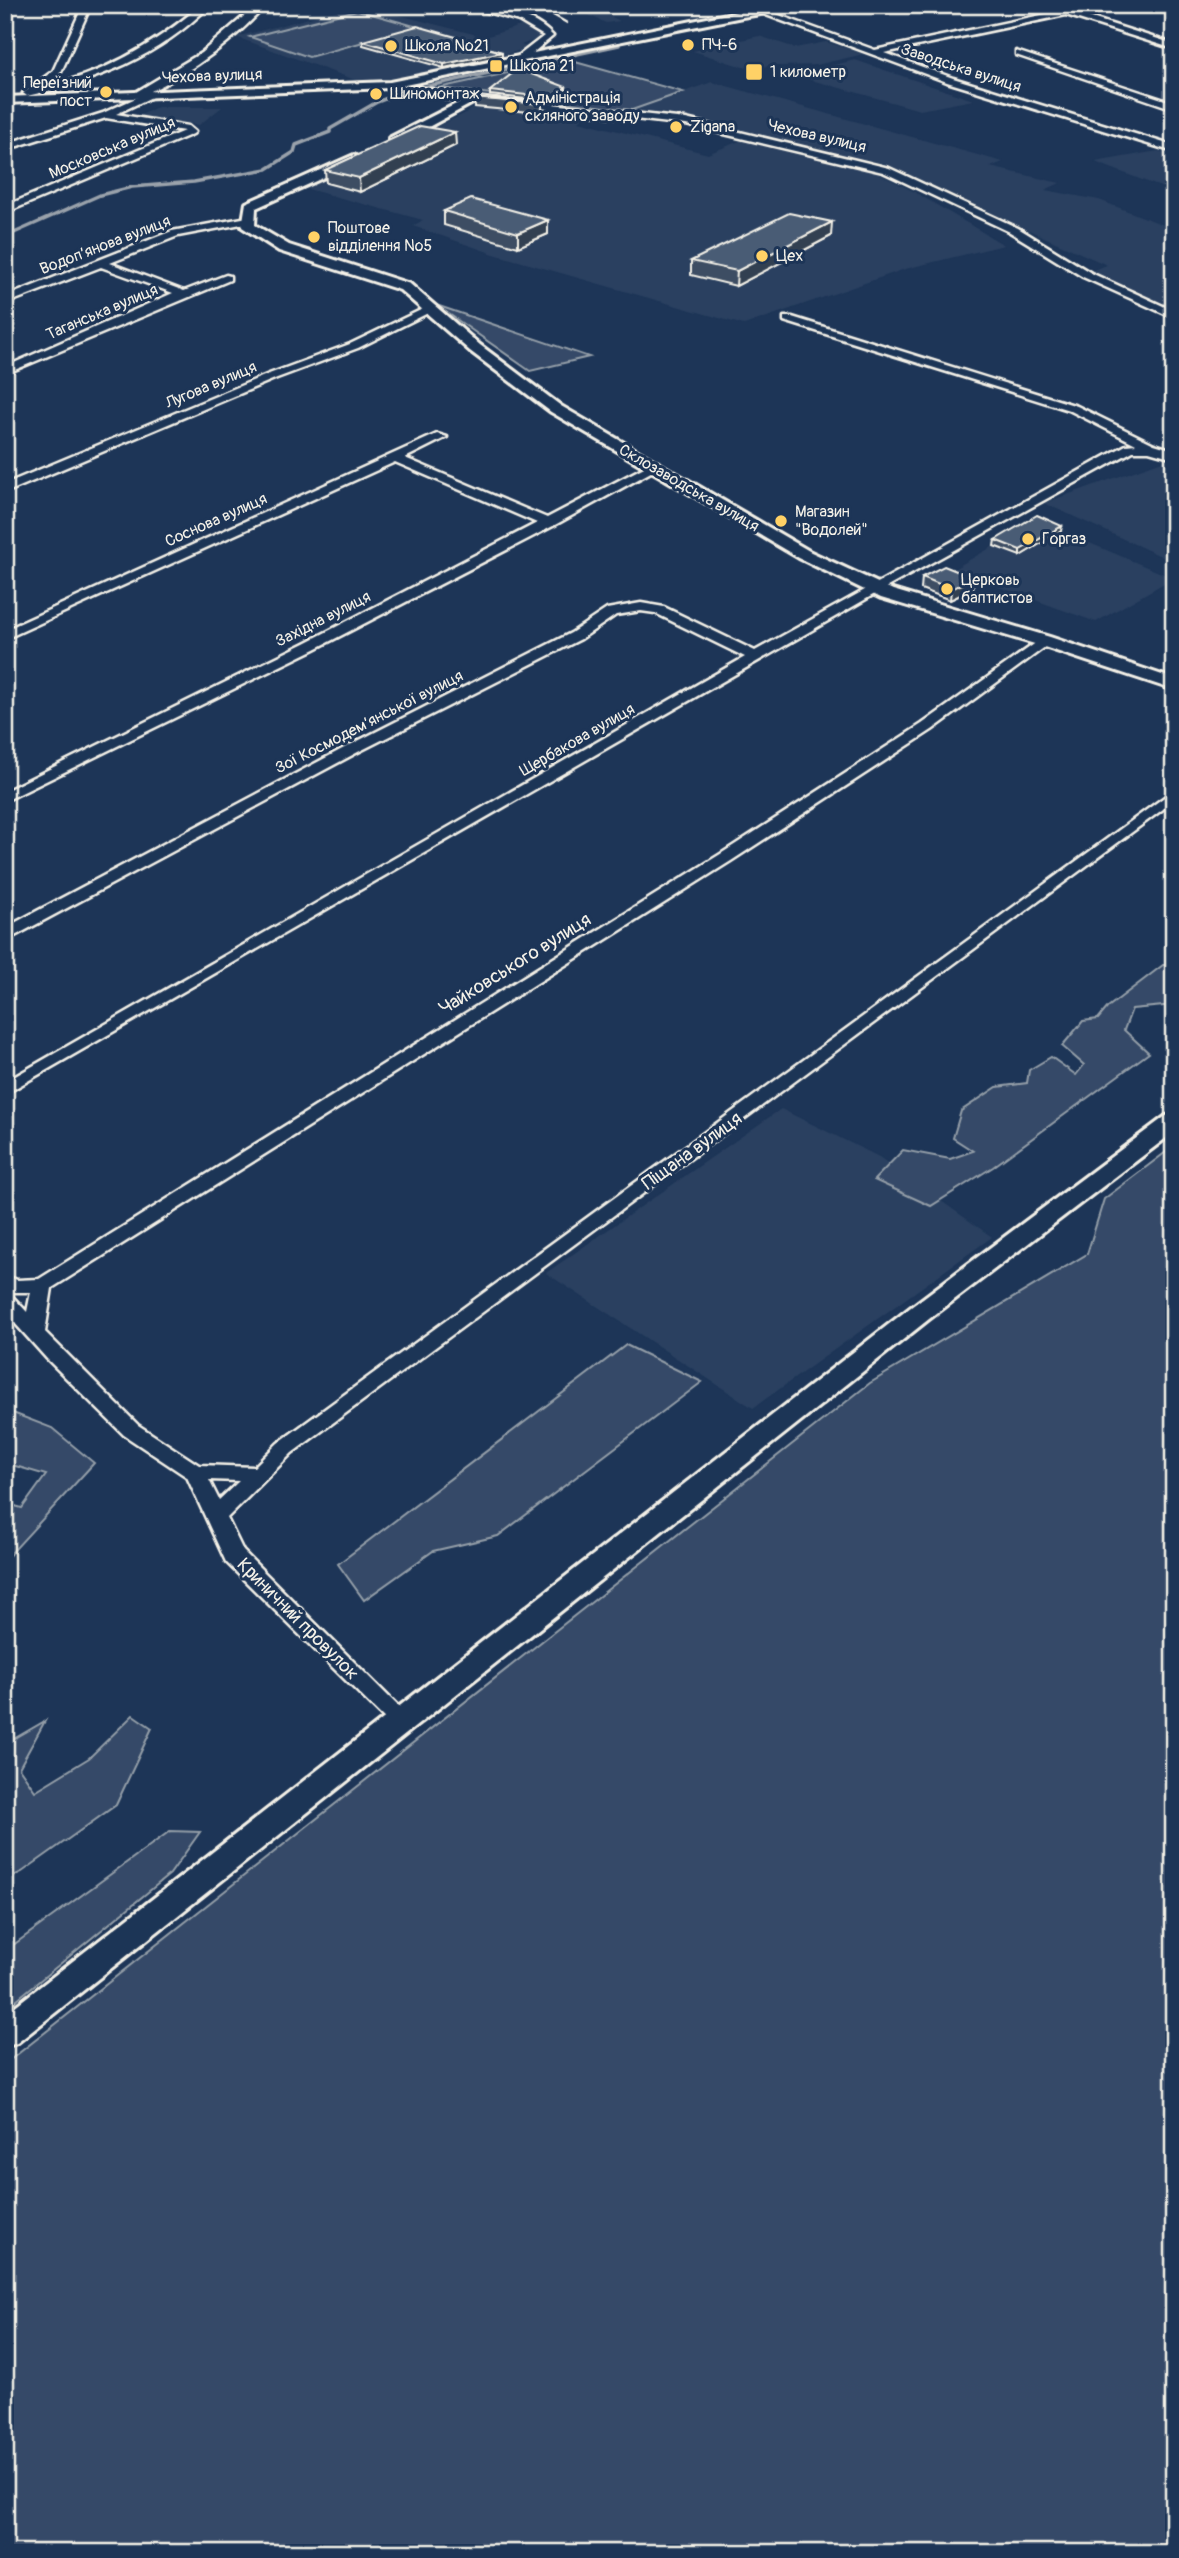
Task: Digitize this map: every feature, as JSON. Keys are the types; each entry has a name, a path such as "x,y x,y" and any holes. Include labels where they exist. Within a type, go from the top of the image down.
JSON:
{"street":[{"path":"11,100 27,93 82,81 110,69 149,46 206,5"},
{"path":"138,95 159,85 219,44 262,5"},
{"path":"466,5 530,22 544,30 549,36 520,59"},
{"name":"Заводська вулиця","path":"743,5 950,80 1172,148"},
{"path":"380,86 760,12 811,5"},
{"path":"872,53 1102,5"},
{"path":"1045,6 1174,47"},
{"path":"27,93 57,72 84,12"},
{"path":"1019,53 1174,106"},
{"path":"380,86 492,100"},
{"name":"Чехова вулиця","path":"11,100 380,86"},
{"path":"5,147 106,115 151,94"},
{"path":"248,220 250,206 373,150 474,99"},
{"name":"Чехова вулиця","path":"506,102 686,122 886,170 1014,230 1087,275 1174,315"},
{"name":"Московська вулиця","path":"5,210 158,148 190,132 185,128 106,115"},
{"name":"Водоп’янова вулиця","path":"5,301 176,233 248,220"},
{"name":"Склозаводська вулиця","path":"248,220 247,227 284,248 405,287 429,310 556,409 805,555 875,588 1174,685"},
{"name":"Таганська вулиця","path":"102,262 172,287 180,292 173,299"},
{"name":"Таганська вулиця","path":"5,371 226,278"},
{"name":"Лугова вулиця","path":"5,489 273,376 354,346 429,310"},
{"path":"788,319 1073,408 1150,447 1174,454"},
{"name":"Соснова вулиця","path":"5,635 440,437"},
{"name":"Щербакова вулиця","path":"5,1089 875,588 1130,448 1150,447"},
{"path":"395,458 549,523"},
{"name":"Західна вулиця","path":"5,797 310,646 654,467"},
{"name":"Зої Космодем’янської вулиця","path":"5,935 354,749 576,636 612,612 640,607 659,610 756,657"},
{"name":"Чайковського вулиця","path":"44,1285 213,1176 725,859 927,727 1044,641"},
{"name":"Піщана вулиця","path":"217,1515 258,1474 307,1432 706,1141 1174,794"},
{"path":"5,2033 920,1313 1174,1121"},
{"path":"5,1281 14,1286 44,1285 37,1303 35,1334"},
{"name":"Криничний провулок","path":"5,1300 35,1334 131,1430 195,1472 234,1556 402,1722"},
{"path":"195,1472 258,1474"}],"shaded area":[{"name":"Школа №21","path":"359,5 485,37 527,24 545,36 521,45 526,47 521,50 452,71 407,81 369,85 236,37"},
{"path":"567,5 618,5 613,7 618,9 604,13 620,21 606,23"},
{"path":"357,10 418,27 309,57 250,37"},
{"path":"759,36 795,48 826,42 864,54 816,65 743,67 693,51"},
{"path":"568,60 683,92 632,110 438,88"},
{"path":"855,60 973,100 920,110 793,75"},
{"path":"712,82 1003,162 990,167 1060,183 1045,190 1099,200 1174,229 1174,310 1088,272 1107,265 920,182 887,164 632,110"},
{"path":"157,107 222,107 199,125 139,116"},
{"path":"475,107 540,113 546,108 588,112 579,121 708,154 742,140 865,167 913,191 1004,245 905,269 744,325 494,254 413,226 423,220 304,188"},
{"path":"1158,151 1174,156 1174,192 1095,162"},
{"path":"436,305 589,357 530,371"},
{"path":"1174,457 1174,562 1044,503"},
{"name":"Горгаз","path":"1037,521 1173,578 1096,622 952,570"},
{"path":"1163,965 1174,965 1174,1005 1132,1009 1124,1030 1149,1053 993,1167 931,1206 874,1180 903,1150 950,1159 973,1151 953,1138 961,1111 997,1087 1027,1083 1029,1070 1051,1057 1076,1075 1084,1065 1062,1046 1083,1021 1098,1019 1108,1007"},
{"path":"781,1109 879,1157 992,1237 753,1408 546,1273"},
{"path":"1174,1146 1174,2553 5,2553 5,2064 870,1383 1087,1254 1104,1199"},
{"path":"626,1345 702,1382 498,1536 433,1551 364,1600 338,1564"},
{"path":"5,1410 52,1428 94,1463 5,1560 5,1503 22,1508 46,1475 5,1463"},
{"path":"133,1715 152,1728 116,1805 22,1872 5,1880 5,1744 45,1721 19,1768 35,1791 89,1758"},
{"path":"170,1831 200,1832 170,1874 5,2009 5,1951"}],"building":[{"path":"417,26 502,52 444,64 363,41"},
{"path":"518,69 566,87 553,98 490,91"},
{"path":"478,96 542,103 474,98"},
{"path":"420,126 455,132 359,178 325,170"},
{"path":"471,199 548,220 518,233 444,211"},
{"path":"789,213 832,222 737,271 691,261"},
{"name":"Горгаз","path":"1037,515 1062,526 1020,550 995,540"},
{"path":"944,566 974,578 951,589 922,577"}],"waterway":[{"path":"419,88 619,45"},
{"path":"5,237 100,195 132,187 194,182 267,169 294,152 296,145 330,132 330,129 377,102 403,92"}],"railway":[{"path":"536,5 567,23"}],"place":[{"name":"ПЧ-6","path":"688,45"},
{"name":"Школа №21","path":"391,46"},
{"name":"Школа 21","path":"496,66"},
{"name":"1 километр","path":"754,72"},
{"name":"Переїзний пост","path":"106,92"},
{"name":"Шиномонтаж","path":"376,94"},
{"name":"Адміністрація скляного заводу","path":"511,107"},
{"name":"Zigana","path":"676,127"},
{"name":"Поштове відділення №5","path":"314,237"},
{"name":"Цех","path":"762,256"},
{"name":"Магазин \"Водолей\"","path":"781,521"},
{"name":"Горгаз","path":"1028,539"},
{"name":"Церковь баптистов","path":"947,589"}]}
